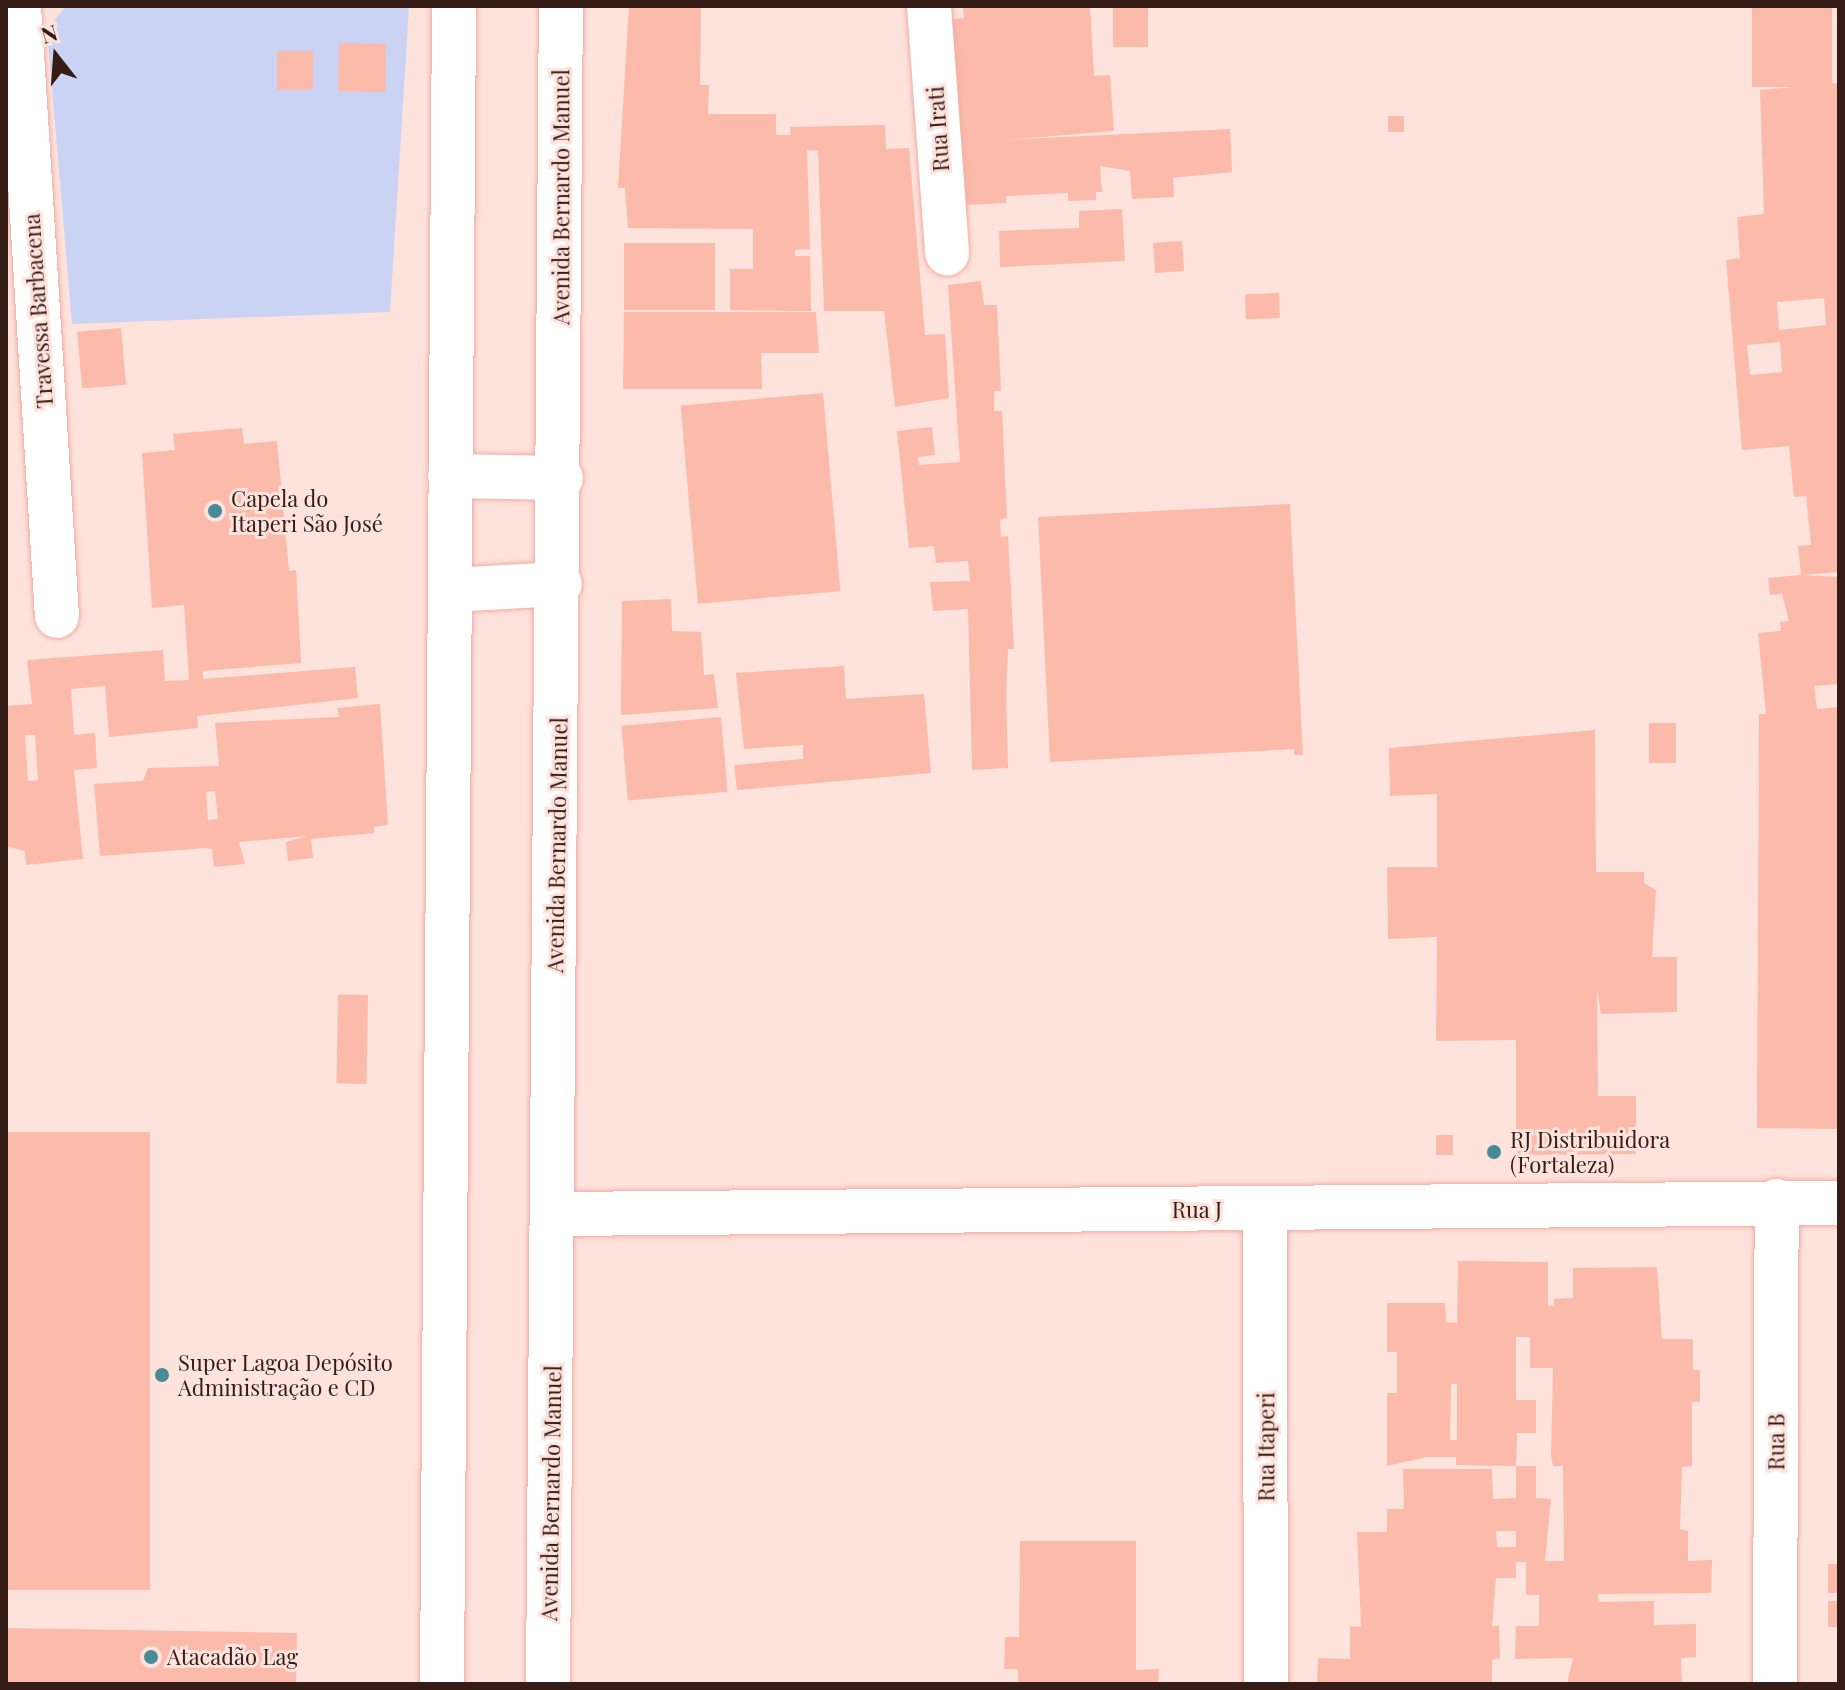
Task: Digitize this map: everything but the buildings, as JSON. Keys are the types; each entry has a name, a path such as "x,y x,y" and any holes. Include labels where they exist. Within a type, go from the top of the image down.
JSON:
{"main road":[{"name":"Travessa Barbacena","path":"19,6 57,616"},
{"path":"442,1684 454,6"},
{"name":"Avenida Bernardo Manuel","path":"548,1684 561,478 561,6"},
{"name":"Rua Irati","path":"929,6 947,253"},
{"path":"450,476 561,478"},
{"path":"450,590 560,584"},
{"name":"Rua J","path":"555,1214 1265,1209 1777,1201 1839,1203"},
{"name":"Rua B","path":"1775,1684 1777,1201"},
{"name":"Rua Itaperi","path":"1265,1209 1266,1684"}],"shaded area":[{"path":"66,6 409,6 390,312 72,324 47,29"}],"place":[{"name":"Capela do Itaperi São José","path":"215,511"},
{"name":"RJ Distribuidora (Fortaleza)","path":"1494,1152"},
{"name":"Super Lagoa Depósito Administração e CD","path":"162,1375"},
{"name":"Atacadão Lag","path":"151,1657"}]}
